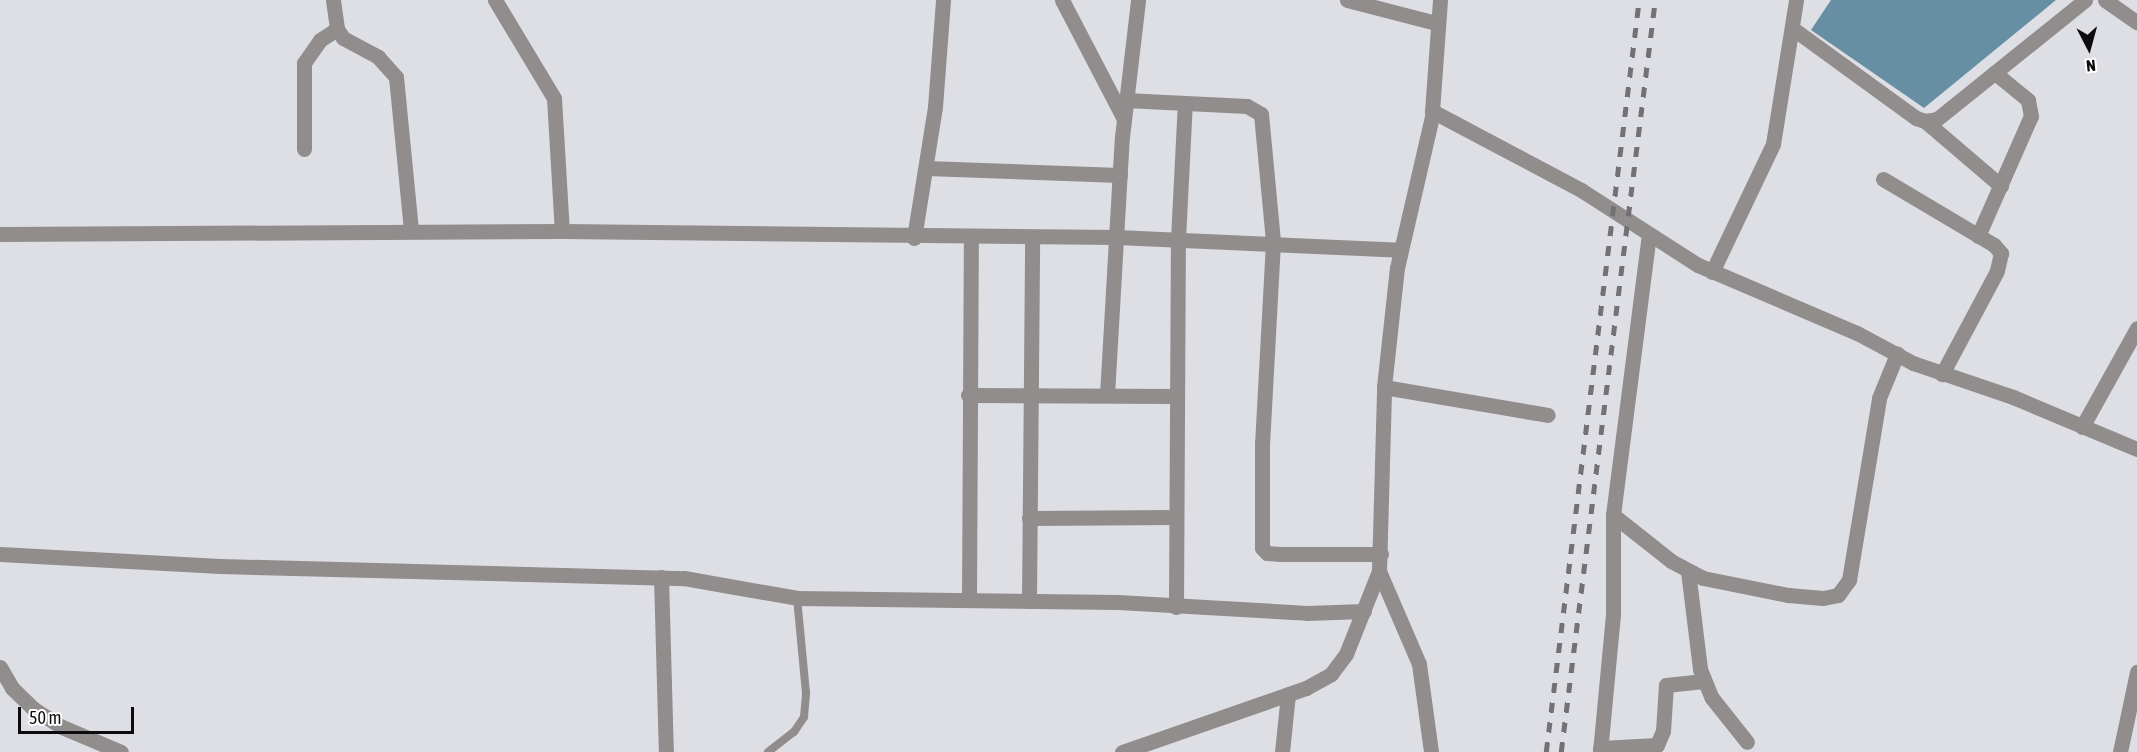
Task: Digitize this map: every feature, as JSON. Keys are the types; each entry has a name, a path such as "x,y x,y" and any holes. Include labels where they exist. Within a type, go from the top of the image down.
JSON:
{"street":[{"path":"333,0 336,29 342,38 390,66 396,77 411,229"},
{"path":"495,0 554,98 562,231"},
{"path":"914,237 926,168 943,0"},
{"path":"1062,0 1123,117"},
{"path":"1107,395 1123,117 1138,0"},
{"path":"1351,0 1436,23"},
{"path":"1440,0 1436,23 1430,106 1433,112 1581,190 1649,235 1712,272 1942,375 2013,397 2137,449"},
{"path":"1712,272 1773,144 1797,0"},
{"path":"1925,121 1937,119 2085,0"},
{"path":"2105,0 2137,22"},
{"path":"1792,28 1916,118 1925,121 2001,186"},
{"path":"304,149 304,63 314,46 336,29"},
{"path":"1978,236 2029,125 2031,108 2028,100 1995,73"},
{"path":"1125,100 1247,106 1261,114 1273,242 1262,443 1262,548 1267,553 1281,554 1381,554"},
{"path":"1176,607 1178,239 1185,103"},
{"path":"1122,752 1288,694 1331,674 1346,654 1379,571 1384,387 1401,250 1433,112"},
{"path":"926,168 1120,176"},
{"path":"1883,179 1994,245 2001,253 2001,262 1942,375"},
{"path":"0,234 411,229 914,237 1117,237 1273,242 1401,250"},
{"path":"1649,235 1613,515 1613,614 1600,750 1657,745 1663,731 1666,686 1704,681"},
{"path":"969,599 968,395 971,237"},
{"path":"1029,601 1032,238"},
{"path":"2082,427 2137,328"},
{"path":"1613,515 1688,571 1728,584 1788,595 1823,598 1844,591 1849,580 1879,398 1896,354"},
{"path":"1384,387 1548,415"},
{"path":"968,395 1176,396"},
{"path":"1029,518 1175,517"},
{"path":"0,554 220,566 661,577 705,580 797,598 969,599 1307,613 1364,611"},
{"path":"1379,571 1419,664 1431,752"},
{"path":"1688,571 1693,635 1704,681 1719,710 1747,742"},
{"path":"661,577 666,752"},
{"path":"2120,752 2137,672"},
{"path":"1,676 44,715 121,752"},
{"path":"1282,752 1288,694"}],"lane":[{"path":"768,752 794,732 804,717 806,693 797,598"}],"water":[{"path":"1831,0 2056,0 1924,108 1811,30"}],"railway":[{"path":"1546,752 1639,0"},
{"path":"1561,752 1655,0"}]}
